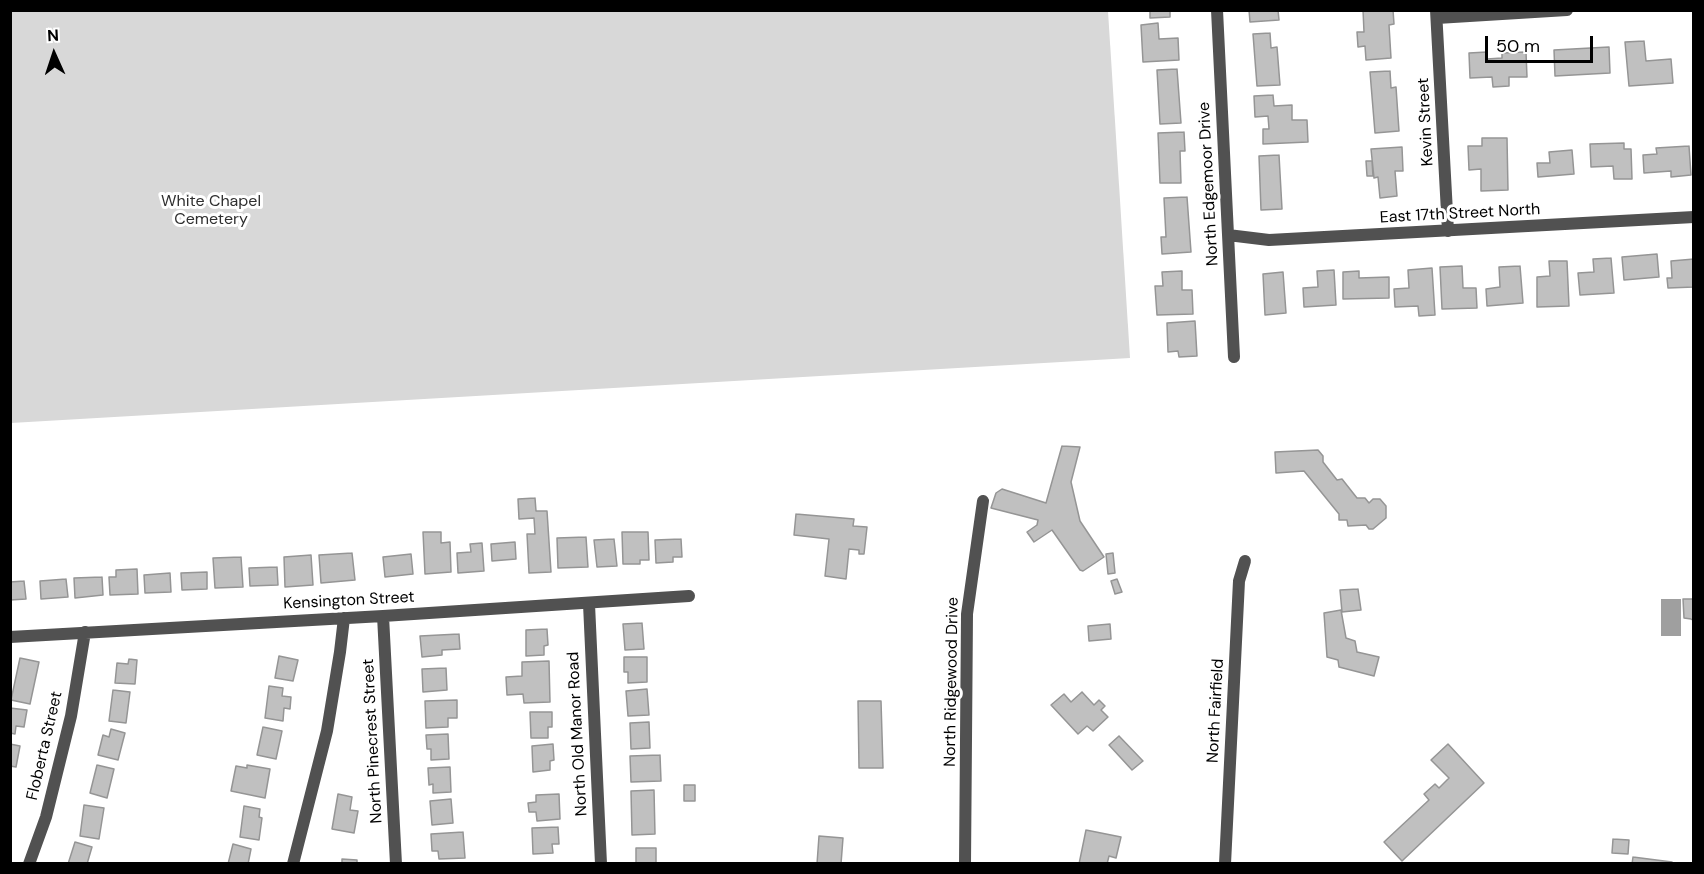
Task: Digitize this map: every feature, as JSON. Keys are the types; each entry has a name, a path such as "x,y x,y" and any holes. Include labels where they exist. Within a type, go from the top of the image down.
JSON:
{"street":[{"name":"North Edgemoor Drive","path":"1217,10 1234,357"},
{"path":"1437,14 1567,10"},
{"name":"Kevin Street","path":"1437,14 1448,231"},
{"name":"East 17th Street North","path":"1228,235 1269,240 1694,217"},
{"name":"North Ridgewood Drive","path":"965,864 967,614 983,501"},
{"name":"North Fairfield","path":"1225,864 1239,581 1245,561"},
{"name":"Kensington Street","path":"10,637 589,604 689,596"},
{"name":"North Old Manor Road","path":"589,604 591,688 601,864"},
{"name":"North Pinecrest Street","path":"383,616 396,864"},
{"path":"293,864 327,730 344,618"},
{"name":"Floberta Street","path":"29,864 46,817 57,772 70,716 84,632"}],"green space":[{"name":"White Chapel Cemetery","path":"11,10 1108,11 1130,358 11,423"}],"shaded area":[{"path":"1661,599 1681,599 1681,636 1661,636"}],"building":[{"path":"1150,10 1170,10 1170,17 1150,18"},
{"path":"1249,10 1278,10 1279,20 1250,22"},
{"path":"1363,10 1393,10 1394,24 1389,25 1391,58 1366,60 1365,46 1358,47 1357,32 1364,32"},
{"path":"1158,23 1159,39 1178,38 1179,60 1143,62 1141,25"},
{"path":"1270,33 1271,48 1277,47 1280,85 1257,86 1253,34"},
{"path":"1644,41 1646,61 1671,59 1673,83 1629,86 1625,42"},
{"path":"1609,47 1610,73 1555,76 1554,50"},
{"path":"1487,52 1487,59 1502,58 1502,53 1526,52 1527,77 1509,77 1509,86 1493,87 1492,77 1470,78 1469,53"},
{"path":"1177,69 1181,123 1160,124 1157,70"},
{"path":"1390,71 1391,88 1396,87 1399,131 1375,133 1370,72"},
{"path":"1273,95 1274,106 1292,105 1292,120 1307,120 1308,142 1263,144 1263,129 1269,129 1268,116 1255,117 1254,96"},
{"path":"1184,132 1185,151 1180,151 1181,183 1160,183 1158,133"},
{"path":"1482,138 1507,138 1508,190 1481,191 1481,169 1469,170 1468,146 1482,146"},
{"path":"1624,143 1624,149 1631,149 1632,179 1614,179 1613,166 1591,167 1590,144"},
{"path":"1689,146 1691,175 1671,177 1671,171 1644,173 1643,155 1657,154 1656,148"},
{"path":"1402,147 1403,171 1395,171 1397,196 1380,198 1378,177 1374,178 1371,149"},
{"path":"1572,150 1574,174 1538,177 1537,163 1550,163 1549,152"},
{"path":"1279,155 1282,209 1261,210 1259,156"},
{"path":"1366,161 1372,161 1373,176 1367,176"},
{"path":"1187,197 1191,252 1162,254 1161,237 1166,237 1164,198"},
{"path":"1657,254 1659,277 1624,280 1622,257"},
{"path":"1611,258 1614,293 1580,295 1578,273 1594,272 1593,259"},
{"path":"1694,259 1694,287 1668,288 1667,278 1672,278 1671,261"},
{"path":"1549,261 1567,261 1569,306 1537,307 1537,277 1550,276"},
{"path":"1462,266 1463,288 1476,288 1477,308 1442,309 1440,267"},
{"path":"1520,266 1523,303 1487,306 1486,289 1500,287 1499,267"},
{"path":"1432,268 1435,315 1419,316 1418,306 1395,307 1394,289 1409,288 1408,270"},
{"path":"1334,270 1336,305 1304,307 1303,288 1318,287 1317,271"},
{"path":"1182,271 1182,290 1192,290 1193,314 1157,315 1155,286 1163,286 1162,272"},
{"path":"1359,271 1359,278 1389,277 1389,298 1343,299 1343,272"},
{"path":"1283,272 1286,313 1265,315 1263,274"},
{"path":"1195,321 1197,356 1179,357 1178,351 1168,352 1167,323"},
{"path":"1062,446 1080,447 1071,482 1080,521 1104,557 1083,571 1052,530 1034,542 1027,532 1037,525 1038,520 991,508 996,493 1002,489 1046,503"},
{"path":"1318,450 1323,456 1323,462 1337,480 1342,479 1357,498 1365,498 1369,503 1373,499 1380,499 1386,506 1386,518 1373,529 1369,529 1366,525 1348,526 1347,520 1339,520 1339,514 1304,471 1276,473 1275,452"},
{"path":"535,498 536,511 547,511 551,572 529,573 527,534 535,534 534,518 519,519 518,499"},
{"path":"796,514 854,519 853,526 867,527 864,554 859,554 859,550 849,549 846,579 825,576 829,539 794,535"},
{"path":"423,532 441,532 441,543 450,542 451,572 425,574"},
{"path":"622,532 648,532 649,560 640,560 640,564 623,564"},
{"path":"586,537 588,567 558,568 557,538"},
{"path":"614,539 617,566 597,567 594,540"},
{"path":"681,539 682,557 673,557 673,562 656,563 655,540"},
{"path":"515,542 516,559 492,561 491,544"},
{"path":"482,543 484,571 458,573 457,553 471,552 470,544"},
{"path":"352,553 355,580 321,583 319,555"},
{"path":"1113,553 1115,573 1108,574 1106,554"},
{"path":"411,554 413,574 385,577 383,557"},
{"path":"311,555 313,585 285,587 284,557"},
{"path":"241,557 243,587 215,588 213,558"},
{"path":"277,567 278,585 250,586 249,568"},
{"path":"137,569 138,594 110,595 109,577 116,577 116,570"},
{"path":"207,572 207,589 182,590 181,573"},
{"path":"170,573 171,592 145,593 144,575"},
{"path":"102,577 103,595 75,598 74,578"},
{"path":"66,579 68,597 41,599 40,581"},
{"path":"1117,579 1122,592 1115,594 1111,581"},
{"path":"24,581 26,599 10,600 10,582"},
{"path":"1358,589 1361,610 1342,612 1340,590"},
{"path":"1683,599 1694,599 1694,621 1684,618"},
{"path":"1341,610 1346,638 1355,641 1357,652 1379,657 1374,676 1339,667 1338,660 1327,657 1324,613"},
{"path":"642,623 644,649 625,650 623,624"},
{"path":"1110,624 1111,639 1089,641 1088,626"},
{"path":"547,629 548,645 544,646 544,655 526,656 526,630"},
{"path":"459,634 460,649 442,650 442,655 422,657 420,636"},
{"path":"279,656 298,660 293,681 275,678"},
{"path":"624,657 647,657 647,682 628,683 628,672 624,672"},
{"path":"20,658 39,662 30,704 11,700"},
{"path":"129,659 137,660 135,684 115,683 117,663 128,664"},
{"path":"549,661 550,702 524,703 523,694 507,695 506,677 522,676 522,662"},
{"path":"446,668 447,690 423,692 422,669"},
{"path":"269,686 283,688 282,696 291,697 290,709 284,708 283,721 265,718"},
{"path":"647,689 649,715 628,716 626,691"},
{"path":"113,690 130,692 126,723 109,721"},
{"path":"1082,692 1094,705 1099,700 1105,706 1101,710 1108,717 1093,731 1087,726 1078,734 1051,705 1064,694 1071,702"},
{"path":"457,700 457,718 448,718 448,727 426,728 425,701"},
{"path":"858,701 881,701 883,768 859,768"},
{"path":"10,708 27,710 24,727 16,726 15,734 10,733"},
{"path":"530,712 552,712 552,727 548,727 548,738 531,738"},
{"path":"649,722 650,748 631,749 630,723"},
{"path":"263,727 282,731 276,759 257,755"},
{"path":"111,729 125,733 118,760 98,755 103,735 109,737"},
{"path":"448,734 449,759 431,760 431,749 427,749 426,735"},
{"path":"1119,736 1143,761 1132,770 1109,745"},
{"path":"10,744 20,746 16,767 10,766"},
{"path":"553,744 554,760 550,761 550,770 533,772 532,746"},
{"path":"1448,744 1484,783 1402,861 1384,842 1429,800 1424,794 1435,784 1439,788 1449,778 1431,760"},
{"path":"660,755 661,781 631,782 630,756"},
{"path":"97,765 114,769 107,798 90,793"},
{"path":"247,765 270,769 265,798 231,791 236,766 247,768"},
{"path":"450,767 451,792 433,793 433,784 429,785 428,768"},
{"path":"684,785 695,785 695,801 684,801"},
{"path":"654,790 655,834 632,835 631,791"},
{"path":"338,794 352,797 350,810 358,811 354,833 332,829"},
{"path":"559,794 560,819 537,821 536,812 529,812 528,803 536,802 536,795"},
{"path":"451,799 453,823 432,825 430,801"},
{"path":"84,805 104,808 99,839 80,836"},
{"path":"244,806 260,809 259,817 262,818 259,840 240,837"},
{"path":"558,827 559,844 552,844 553,853 533,854 532,828"},
{"path":"1086,830 1121,837 1116,858 1109,856 1107,864 1079,864"},
{"path":"463,832 465,858 439,859 438,851 432,851 431,834"},
{"path":"819,836 843,838 841,864 817,864"},
{"path":"1613,839 1629,840 1628,854 1612,853"},
{"path":"75,842 92,847 87,864 68,864"},
{"path":"233,844 251,849 248,864 228,864"},
{"path":"636,848 656,848 656,864 636,864"},
{"path":"1633,857 1672,862 1671,864 1632,864"},
{"path":"342,859 357,860 357,864 342,864"}]}
